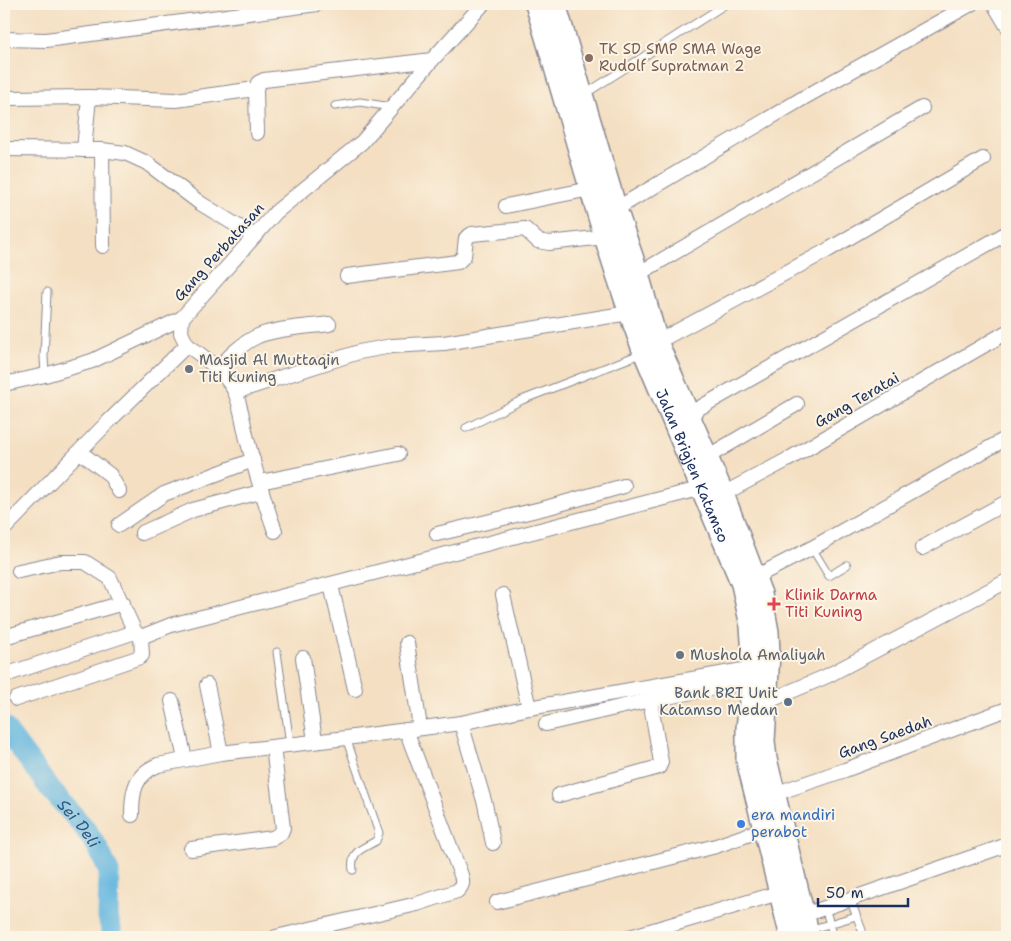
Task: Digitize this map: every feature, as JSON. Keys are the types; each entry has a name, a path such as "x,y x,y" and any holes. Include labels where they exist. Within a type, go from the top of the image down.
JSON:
{"main road":[{"name":"Jalan Brigjen Katamso","path":"536,4 590,189 629,313 651,347 713,491 755,576 761,594 768,632 769,676 764,741 766,759 803,930"},
{"name":"Jalan Brigjen Katamso","path":"555,4 616,209 638,274 651,347"},
{"name":"Jalan Brigjen Katamso","path":"672,397 687,414 707,457 713,491 742,584 751,626 753,674 747,728 748,760 779,893 803,930"}],"street":[{"path":"4,39 46,40 317,4"},
{"name":"Gang Perbatasan","path":"188,345 181,333 182,318 276,212 356,148 483,4"},
{"path":"616,209 857,67 972,4 983,4"},
{"path":"994,4 1007,26"},
{"path":"258,132 256,89 258,83 264,80 432,60"},
{"path":"9,98 89,97 176,100 248,90"},
{"path":"84,150 89,97"},
{"path":"638,274 922,108"},
{"path":"4,149 102,150 125,153 147,164 200,203 254,236"},
{"path":"102,150 103,246"},
{"path":"651,347 828,250 983,159"},
{"path":"506,206 590,189"},
{"path":"347,276 458,262 464,256 466,238 472,234 525,229 538,241 549,243 605,236"},
{"path":"687,414 1007,233"},
{"path":"235,392 368,351 392,346 444,343 629,313"},
{"path":"4,384 45,375 92,361 182,318"},
{"path":"218,368 240,348 258,336 271,332 328,324"},
{"name":"Gang Teratai","path":"8,674 170,625 332,585 361,575 555,525 713,491 787,460 1007,332"},
{"path":"4,529 108,422 188,345 218,368 235,392 252,460 275,531"},
{"path":"707,457 797,404"},
{"path":"755,576 812,548 1007,438"},
{"path":"80,452 110,475 119,491"},
{"path":"142,534 193,510 260,487 398,454"},
{"path":"119,525 164,494 252,460"},
{"path":"437,534 549,507 624,486"},
{"path":"922,548 1007,502"},
{"path":"549,507 555,525"},
{"path":"16,699 142,655 138,634 110,578 85,562 61,562 19,571"},
{"path":"766,702 827,676 1007,581"},
{"path":"332,585 355,689"},
{"path":"502,595 529,708"},
{"path":"4,637 123,603"},
{"path":"276,937 417,904 462,888 461,875 413,728 407,643"},
{"path":"303,658 316,741"},
{"path":"546,724 753,674"},
{"path":"132,815 132,794 136,782 149,768 185,759 461,723 529,708 753,674"},
{"path":"207,686 221,753"},
{"path":"560,795 659,767 661,762 650,700"},
{"path":"172,701 185,759"},
{"name":"Gang Saedah","path":"774,794 845,770 1007,709"},
{"path":"461,723 493,842"},
{"path":"191,849 273,838 282,833 283,828 273,747"},
{"path":"497,902 716,846 764,829"},
{"path":"803,930 825,908 1007,845"},
{"path":"630,937 779,893"}],"lane":[{"path":"582,95 726,4"},
{"path":"335,106 360,102 391,107"},
{"path":"45,375 47,292"},
{"path":"466,428 522,400 651,347"},
{"path":"812,548 829,576 847,565"},
{"path":"277,652 290,744"},
{"path":"346,738 379,833 376,842 357,853 352,862 353,870"},
{"path":"850,900 862,930"},
{"path":"825,908 834,937"},
{"path":"803,930 856,916"}],"waterway":[{"name":"Sei Deli","path":"4,727 50,789 83,826 98,848 109,872 108,917 113,937"}],"place":[{"name":"TK SD SMP SMA Wage Rudolf Supratman 2","path":"589,58"},
{"name":"Masjid Al Muttaqin Titi Kuning","path":"189,369"},
{"name":"Klinik Darma Titi Kuning","path":"774,604"},
{"name":"Mushola Amaliyah","path":"680,655"},
{"name":"Bank BRI Unit Katamso Medan","path":"788,702"},
{"name":"era mandiri perabot","path":"741,824"}]}
